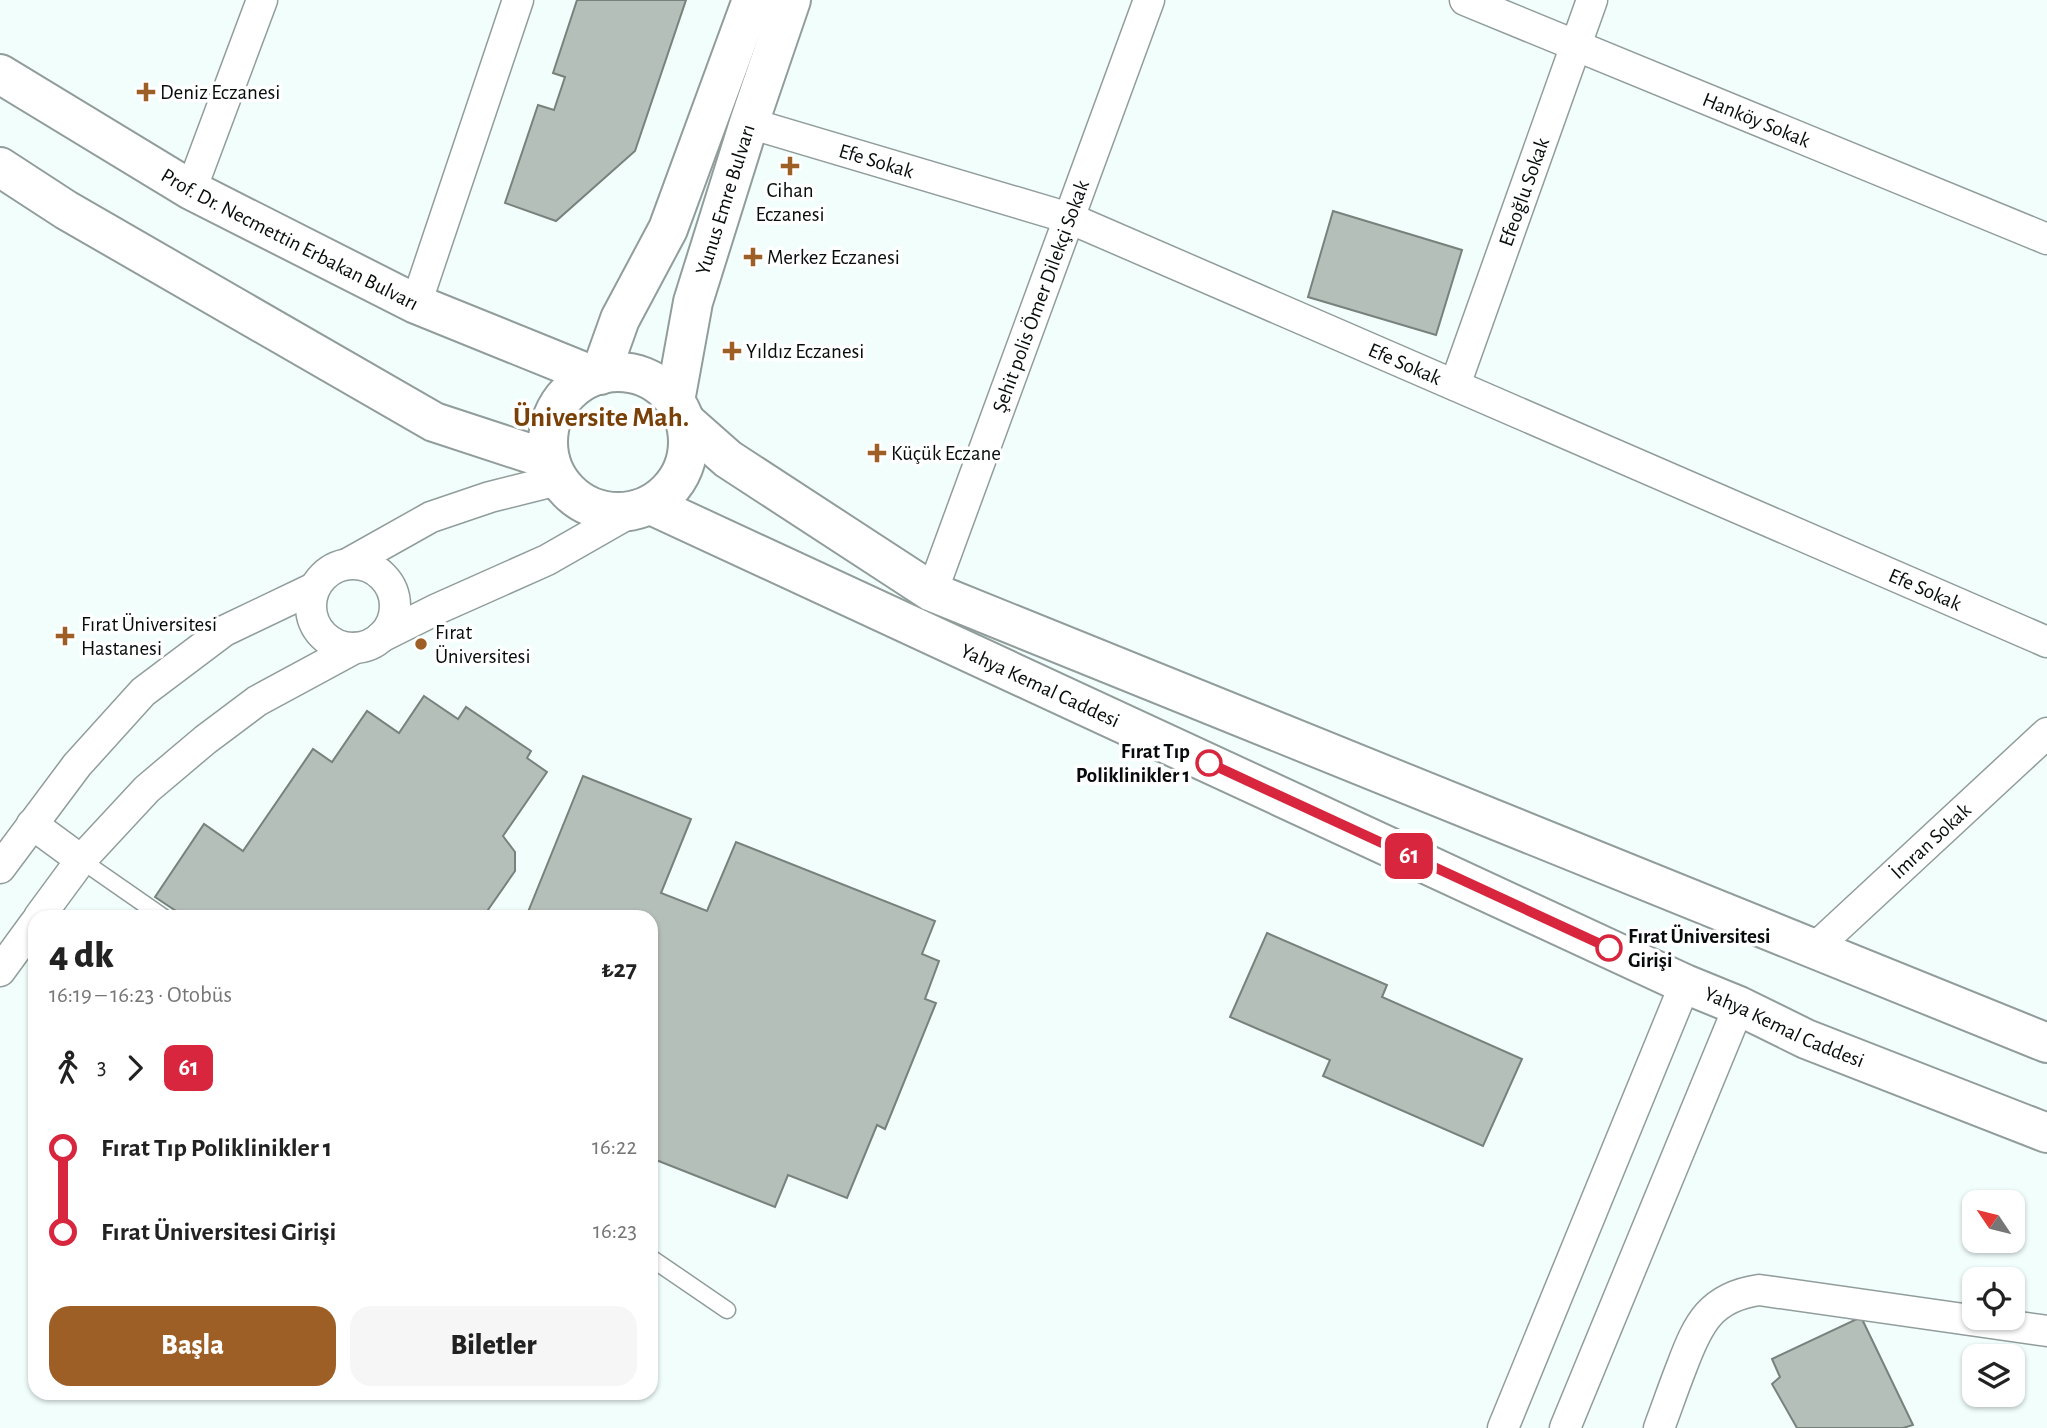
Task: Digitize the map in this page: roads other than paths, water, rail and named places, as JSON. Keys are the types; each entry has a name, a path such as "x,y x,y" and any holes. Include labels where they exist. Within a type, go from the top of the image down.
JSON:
{"main road":[{"name":"Yunus Emre Bulvarı","path":"597,376 620,319 668,229 752,0"},
{"name":"Yunus Emre Bulvarı","path":"680,411 693,302 791,0"},
{"name":"Prof. Dr. Necmettin Erbakan Bulvarı","path":"0,74 191,190 416,304 597,376"},
{"path":"0,167 66,210 434,422 554,470"},
{"path":"616,372 639,375 659,385 680,411 688,440 686,459 679,477 667,493 641,508 610,512 590,507 572,496 554,470 548,440 552,419 562,401 576,386 597,376 616,372"},
{"name":"Yahya Kemal Caddesi","path":"680,411 728,459 932,592 1814,949 2044,1037"},
{"name":"Yahya Kemal Caddesi","path":"641,508 1685,984 1739,1006 1806,1039 2047,1133"}],"street":[{"path":"191,190 262,0"},
{"path":"416,304 518,0"},
{"name":"Şehit polis Ömer Dilekçi Sokak","path":"932,592 1149,0"},
{"name":"Hanköy Sokak","path":"1465,0 2047,239"},
{"name":"Efeoğlu Sokak","path":"1455,385 1591,0"},
{"name":"Efe Sokak","path":"749,123 1069,218 2047,642"},
{"path":"349,563 364,564 378,571 389,582 395,611 391,625 368,643 340,646 327,640 312,616 314,588 323,576 431,517 490,497 554,470"},
{"path":"44,910 81,860 147,789 257,701 437,609 547,561 641,508"},
{"path":"0,868 77,765 143,692 225,631 314,588"},
{"name":"İmran Sokak","path":"1814,949 2047,733"},
{"path":"32,824 81,860"},
{"path":"0,971 28,933"},
{"path":"1503,1428 1685,984"},
{"path":"1564,1428 1739,1006"},
{"path":"1659,1428 1699,1325 1719,1304 1745,1292 1759,1290 2047,1331"}],"lane":[{"path":"81,860 153,910"},
{"path":"658,1263 727,1310"}],"place":[{"name":"Deniz Eczanesi","path":"146,92"},
{"name":"Cihan Eczanesi","path":"790,166"},
{"name":"Merkez Eczanesi","path":"753,257"},
{"name":"Yıldız Eczanesi","path":"732,351"},
{"name":"Küçük Eczane","path":"877,453"},
{"name":"Fırat Üniversitesi Hastanesi","path":"65,636"},
{"name":"Fırat Üniversitesi","path":"421,644"},
{"name":"Fırat Tıp Poliklinikler 1","path":"1209,763"},
{"name":"Fırat Üniversitesi Girişi","path":"1609,948"}],"district":[{"name":"Üniversite Mah.","path":"601,416"}]}
